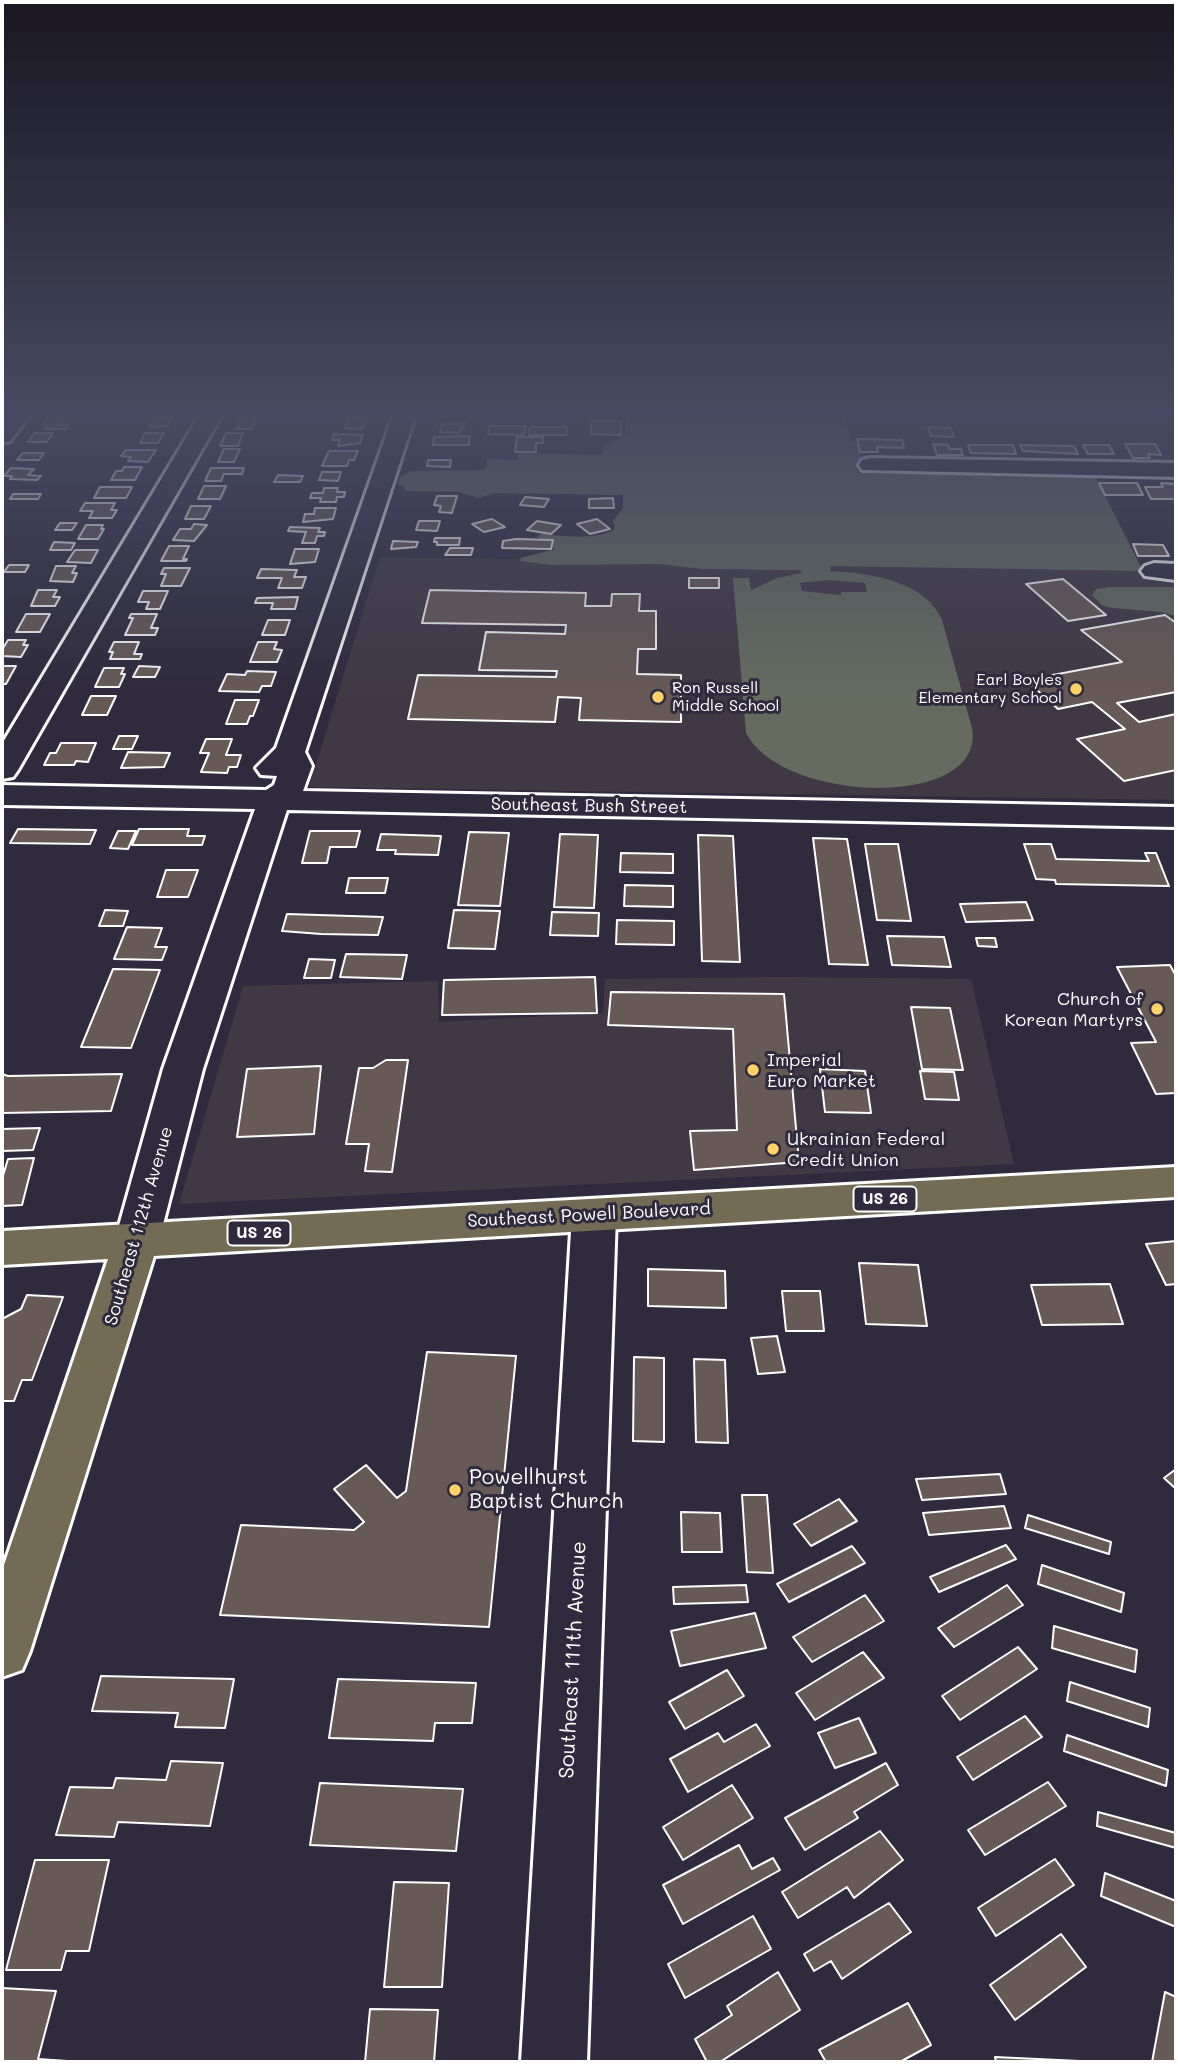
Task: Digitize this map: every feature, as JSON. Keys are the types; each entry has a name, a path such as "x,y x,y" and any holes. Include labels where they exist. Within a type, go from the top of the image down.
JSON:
{"main road":[{"name":"Southeast Powell Boulevard","path":"2,1248 1176,1182"},
{"name":"Southeast 112th Avenue","path":"2,1651 138,1240"}],"street":[{"path":"2,770 155,509"},
{"name":"Southeast 112th Avenue","path":"138,1240 183,1069 274,800 288,789 292,778 296,766 290,752 372,509"},
{"name":"Southeast Bush Street","path":"2,795 1176,817"},
{"name":"Southeast 111th Avenue","path":"554,2062 594,1215"}],"shaded area":[{"name":"Ron Russell Middle School","path":"380,557 1143,571 1147,580 1176,580 1176,800 309,787"},
{"path":"605,979 971,979 1014,1164 179,1204 243,986 438,981 439,1022 603,1013"}],"green space":[{"path":"622,509 1112,509 1143,571 831,566 830,571 894,581 909,587 934,606 942,620 972,728 968,754 948,773 917,784 879,788 838,784 799,774 767,757 746,733 733,578 749,578 751,590 777,578 802,573 800,570 702,569 659,564 551,565 520,561 521,558 555,549 537,537 543,533 559,536 602,534 615,528 613,521","holes":["828,580 865,583 867,592 841,592 841,595 802,591 800,583"]},
{"path":"1176,587 1176,616 1102,605 1092,595 1096,589"}],"building":[{"path":"189,509 209,509 204,519 185,519"},
{"path":"315,509 336,509 333,519 303,522 305,514 314,514"},
{"path":"440,509 453,509 452,513 439,512"},
{"path":"117,510 112,518 89,518 93,511 80,511"},
{"path":"492,519 505,527 484,532 472,524"},
{"path":"597,519 610,529 590,534 577,524"},
{"path":"419,521 440,521 437,531 416,530"},
{"path":"537,521 561,525 551,534 527,530"},
{"path":"60,523 77,523 72,530 55,530"},
{"path":"194,524 207,525 194,541 173,540 180,529 191,529"},
{"path":"86,525 103,525 101,529 104,529 98,539 78,539"},
{"path":"290,527 320,528 318,532 325,532 324,536 317,536 315,543 302,543 306,532 288,531"},
{"path":"435,538 460,538 459,545 437,545"},
{"path":"553,540 551,549 502,548 503,541"},
{"path":"393,541 418,542 416,547 391,549"},
{"path":"54,542 75,543 71,550 50,550"},
{"path":"1133,544 1163,545 1169,556 1138,556"},
{"path":"169,546 189,546 183,559 187,559 186,561 161,561"},
{"path":"450,548 473,548 471,555 445,555"},
{"path":"295,549 319,549 315,562 290,564"},
{"path":"75,550 98,550 91,563 67,562"},
{"path":"9,565 29,565 25,572 4,572"},
{"path":"56,566 76,566 72,573 77,573 73,582 50,581"},
{"path":"164,568 190,568 181,586 161,586 166,574 161,574"},
{"path":"261,569 297,570 294,577 306,577 302,588 278,588 282,578 257,578"},
{"path":"689,578 719,578 719,588 689,588"},
{"path":"1063,579 1106,615 1068,621 1026,584"},
{"path":"38,590 57,590 53,597 60,597 55,606 31,606"},
{"path":"430,590 586,593 585,606 611,606 612,594 640,594 639,611 656,611 656,649 638,649 637,674 681,675 681,722 579,720 581,698 558,697 555,722 408,719 418,675 556,677 557,671 479,670 486,632 565,634 566,625 422,623"},
{"path":"143,591 168,591 160,609 146,609 149,602 138,602"},
{"path":"298,597 295,609 271,609 273,603 255,603 257,598"},
{"path":"26,614 50,614 40,632 16,632"},
{"path":"131,614 157,614 151,628 158,628 155,635 125,635 133,618 129,618"},
{"path":"1165,615 1176,623 1176,692 1117,703 1139,722 1176,714 1176,770 1124,781 1077,739 1125,729 1092,702 1058,709 1026,680 1122,662 1081,630"},
{"path":"268,620 290,620 285,635 262,635"},
{"path":"8,640 26,640 23,645 28,645 21,657 2,656 2,650"},
{"path":"114,642 139,642 134,654 142,654 140,659 110,659 113,652 109,652"},
{"path":"258,642 277,642 274,649 282,650 277,662 250,662"},
{"path":"2,666 16,666 6,684 2,684"},
{"path":"139,666 160,667 155,677 133,677"},
{"path":"104,668 124,668 121,674 125,674 119,687 95,687"},
{"path":"247,671 276,672 271,686 262,686 259,692 219,691 227,674 245,675"},
{"path":"91,696 116,696 107,715 82,715"},
{"path":"235,700 259,700 247,724 226,724"},
{"path":"119,736 138,736 132,749 113,749"},
{"path":"206,739 232,739 226,755 241,755 237,767 229,767 227,773 201,772 209,753 200,753"},
{"path":"61,743 96,743 88,762 44,765 50,753 56,753"},
{"path":"128,752 170,753 164,767 121,768"},
{"path":"18,829 96,830 90,844 10,843"},
{"path":"139,829 189,829 187,836 205,836 202,845 132,845"},
{"path":"118,831 136,831 128,849 110,848"},
{"path":"310,831 360,831 356,847 330,847 327,863 302,863"},
{"path":"469,832 509,833 500,906 458,905"},
{"path":"381,834 441,836 438,855 395,854 396,850 377,850"},
{"path":"560,834 598,835 594,908 554,907"},
{"path":"698,835 733,836 740,962 702,961"},
{"path":"813,838 847,839 868,965 829,964"},
{"path":"865,844 898,844 911,921 877,920"},
{"path":"1024,844 1051,844 1056,859 1149,861 1145,853 1156,853 1169,886 1056,884 1055,880 1036,879"},
{"path":"621,853 673,854 673,873 620,872"},
{"path":"166,870 198,870 188,897 157,897"},
{"path":"349,878 388,878 385,893 346,893"},
{"path":"625,885 673,886 673,907 624,906"},
{"path":"1026,902 1033,920 966,922 960,904"},
{"path":"105,910 128,911 123,926 99,926"},
{"path":"454,910 500,911 495,949 448,948"},
{"path":"552,912 599,913 598,936 550,935"},
{"path":"287,914 383,917 378,935 321,934 282,931"},
{"path":"617,920 674,921 674,945 616,944"},
{"path":"127,927 162,928 155,947 167,947 162,960 114,959"},
{"path":"887,936 944,937 951,967 892,965"},
{"path":"976,938 995,938 997,947 978,946"},
{"path":"346,954 407,955 402,979 340,977"},
{"path":"309,959 335,960 331,978 304,978"},
{"name":"Church of Korean Martyrs","path":"1170,965 1176,976 1176,1093 1156,1094 1131,1043 1156,1042 1117,967"},
{"path":"113,969 160,970 131,1048 81,1047"},
{"path":"595,977 597,1013 442,1015 444,980"},
{"path":"611,992 784,994 799,1162 694,1170 690,1131 737,1130 733,1029 608,1025"},
{"path":"911,1007 950,1008 963,1070 922,1069"},
{"path":"386,1060 408,1060 392,1172 365,1171 369,1144 346,1144 359,1068 373,1068"},
{"path":"321,1066 314,1134 237,1137 247,1069"},
{"path":"820,1069 865,1071 871,1113 825,1112"},
{"path":"920,1071 954,1072 959,1100 925,1099"},
{"path":"2,1074 122,1074 111,1111 2,1113"},
{"path":"40,1128 33,1150 2,1151 2,1129"},
{"path":"34,1158 22,1205 2,1206 2,1179 8,1159"},
{"path":"1176,1241 1176,1284 1166,1285 1146,1244"},
{"path":"859,1263 918,1265 927,1326 866,1324"},
{"path":"648,1269 725,1271 726,1308 648,1306"},
{"path":"1110,1284 1123,1324 1042,1325 1031,1285"},
{"path":"782,1291 820,1291 824,1331 786,1331"},
{"path":"27,1295 63,1297 32,1380 22,1380 14,1401 2,1401 2,1319 21,1309"},
{"path":"777,1336 785,1372 758,1374 751,1338"},
{"name":"Powellhurst Baptist Church","path":"427,1352 516,1356 489,1627 220,1615 241,1525 354,1530 364,1522 334,1489 366,1465 397,1498 406,1491"},
{"path":"634,1357 664,1358 664,1442 633,1441"},
{"path":"694,1359 725,1360 728,1443 696,1442"},
{"path":"1176,1469 1176,1489 1164,1478"},
{"path":"1000,1474 1006,1494 922,1500 916,1479"},
{"path":"742,1495 767,1495 773,1573 747,1572"},
{"path":"839,1499 857,1521 811,1546 794,1524"},
{"path":"1004,1506 1011,1528 929,1535 923,1513"},
{"path":"681,1512 720,1513 722,1552 682,1552"},
{"path":"1028,1515 1111,1542 1109,1554 1025,1528"},
{"path":"1006,1545 1016,1559 939,1592 930,1577"},
{"path":"852,1546 865,1563 789,1602 777,1584"},
{"path":"1042,1565 1124,1593 1121,1612 1038,1584"},
{"path":"746,1585 748,1602 674,1604 673,1587"},
{"path":"1007,1585 1023,1605 954,1647 938,1628"},
{"path":"865,1595 884,1621 812,1662 793,1637"},
{"path":"755,1613 766,1648 680,1666 671,1631"},
{"path":"1054,1626 1137,1650 1135,1672 1052,1648"},
{"path":"1018,1647 1037,1669 960,1720 942,1696"},
{"path":"863,1652 884,1678 815,1720 796,1693"},
{"path":"727,1670 744,1696 685,1729 669,1702"},
{"path":"101,1676 234,1679 225,1728 175,1727 178,1713 92,1711"},
{"path":"338,1679 476,1683 472,1723 435,1723 433,1741 329,1738"},
{"path":"1070,1682 1150,1708 1148,1727 1067,1701"},
{"path":"1025,1716 1042,1737 973,1780 957,1757"},
{"path":"859,1718 876,1753 835,1768 818,1733"},
{"path":"756,1724 770,1746 688,1792 670,1759 718,1733 724,1742"},
{"path":"1067,1735 1168,1770 1166,1786 1064,1751"},
{"path":"171,1761 223,1763 210,1826 118,1822 114,1837 56,1835 70,1787 113,1788 116,1778 166,1780"},
{"path":"886,1763 898,1785 854,1812 858,1818 805,1850 785,1818"},
{"path":"1048,1782 1066,1806 985,1855 968,1830"},
{"path":"320,1783 463,1789 456,1851 310,1845"},
{"path":"732,1785 753,1818 683,1860 663,1827"},
{"path":"1098,1812 1176,1833 1176,1848 1097,1826"},
{"path":"880,1831 903,1860 854,1898 847,1887 798,1918 782,1892"},
{"path":"739,1845 752,1869 773,1858 780,1870 683,1924 663,1885"},
{"path":"1055,1859 1074,1885 996,1936 978,1908"},
{"path":"35,1860 109,1860 89,1951 66,1951 61,1970 6,1970"},
{"path":"1105,1873 1176,1901 1176,1927 1101,1896"},
{"path":"394,1882 449,1883 442,1987 384,1987"},
{"path":"889,1903 911,1932 842,1979 831,1961 814,1971 804,1954"},
{"path":"753,1916 771,1949 685,1998 668,1964"},
{"path":"1061,1934 1086,1967 1015,2020 990,1985"},
{"path":"778,1972 800,2010 720,2062 707,2062 695,2039 732,2015 727,2006"},
{"path":"2,1988 56,1991 38,2059 82,2062 2,2062"},
{"path":"1165,1992 1176,1997 1176,2062 1152,2062"},
{"path":"908,2003 931,2045 900,2062 826,2062 819,2050"},
{"path":"370,2009 438,2010 434,2062 365,2062"},
{"path":"995,2057 1101,2062 996,2062"}],"place":[{"name":"Earl Boyles Elementary School","path":"1076,689"},
{"name":"Ron Russell Middle School","path":"658,697"},
{"name":"Church of Korean Martyrs","path":"1157,1009"},
{"name":"Imperial Euro Market","path":"753,1070"},
{"name":"Ukrainian Federal Credit Union","path":"773,1149"},
{"name":"Powellhurst Baptist Church","path":"455,1490"}]}
